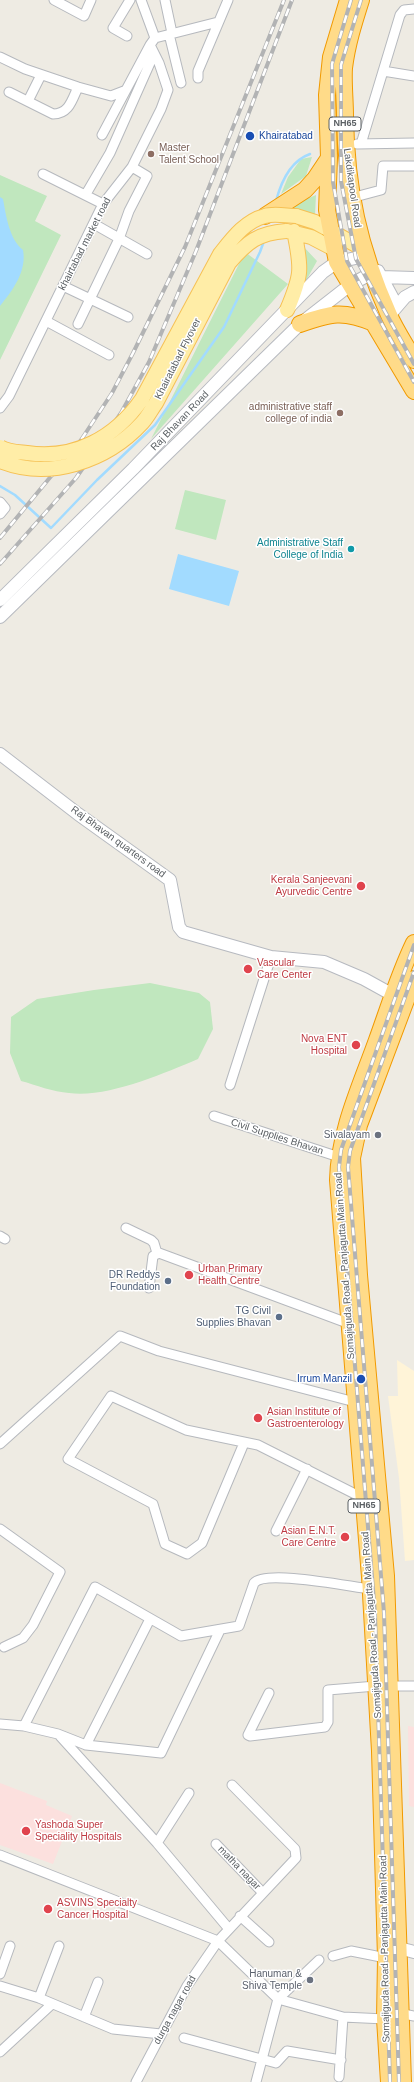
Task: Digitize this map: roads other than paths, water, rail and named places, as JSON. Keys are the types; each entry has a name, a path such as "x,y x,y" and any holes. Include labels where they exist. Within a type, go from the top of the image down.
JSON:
{"highway":[{"name":"Lakdikapool Road","path":"336,255 327,210 329,158 327,95 331,57 348,0"},
{"name":"Lakdikapool Road","path":"361,0 349,41 344,68 353,144 352,202 364,252"},
{"path":"265,216 305,190 329,158"},
{"name":"NH65","path":"364,252 393,311 414,360"},
{"path":"336,255 350,285 414,391"},
{"path":"300,324 330,314 355,315 374,323"},
{"name":"Somajiguda Road - Panjagutta Main Road","path":"403,2082 400,2016 386,1958 383,1680 385,1553 348,1212 338,1180 339,1157 349,1120 393,995 414,943"},
{"name":"Somajiguda Road - Panjagutta Main Road","path":"389,2082 400,2016 407,1950 383,1680 371,1589 363,1498 350,1324 348,1212 354,1144 414,979"}],"main road":[{"path":"352,202 376,275 414,278"},
{"name":"Khairatabad Flyover","path":"0,447 6,450 45,456 82,449 115,429 133,411 142,399 220,254 235,234 248,224 265,216 296,216 315,222 364,252"},
{"path":"287,310 297,286 300,269 290,231"},
{"name":"Khairatabad Flyover","path":"0,461 29,468 51,468 76,464 97,457 130,436 143,422 156,403 229,263 243,246 256,237 271,232 290,231 322,242 336,255"},
{"name":"Raj Bhavan Road","path":"0,600 133,469 287,310 323,272 336,255 364,252"},
{"name":"Raj Bhavan Road","path":"0,617 300,324 350,285 376,275"},
{"path":"393,311 405,297 414,292"},
{"name":"Raj Bhavan quarters road","path":"0,754 78,814 170,880 179,927 182,932 271,957 324,962 364,979 393,995"}],"street":[{"path":"54,0 84,16 91,0"},
{"path":"127,36 113,28 130,0"},
{"name":"khairtabad market road","path":"0,408 9,396 103,204 132,167 148,138 168,90 153,46 141,0"},
{"path":"198,78 198,71 228,0"},
{"path":"169,1 170,33 181,83"},
{"path":"414,9 404,10 400,15 383,71 353,144 414,143"},
{"path":"102,135 124,91 153,46 170,33 218,22"},
{"path":"86,194 110,153 153,46"},
{"path":"0,57 78,87 111,96 124,91"},
{"path":"383,71 414,76"},
{"path":"28,102 41,74"},
{"path":"9,92 53,114 60,114 69,107 78,87"},
{"path":"352,202 381,190 383,166 414,166"},
{"path":"78,324 119,239 129,211 147,176 132,167"},
{"path":"43,174 86,194 103,204"},
{"path":"94,224 147,254"},
{"path":"63,286 128,317"},
{"path":"46,321 109,355"},
{"path":"0,502 5,508 0,514"},
{"path":"230,1085 271,957"},
{"name":"Civil Supplies Bhavan","path":"214,1116 339,1157"},
{"path":"126,1228 151,1240 154,1243 157,1253"},
{"path":"157,1253 350,1324"},
{"path":"149,1288 153,1256 157,1253"},
{"path":"0,1444 120,1336 159,1351 356,1402"},
{"path":"244,1442 202,1543 187,1554 165,1544 153,1504 68,1459 111,1396 186,1430 244,1442 258,1445 363,1498"},
{"path":"276,1531 307,1469"},
{"path":"0,1530 60,1572 33,1626 23,1638 4,1647"},
{"path":"24,1726 95,1587 181,1636 239,1626 254,1583 259,1578 291,1578 371,1589"},
{"path":"86,1745 150,1619"},
{"path":"0,1724 24,1726 58,1734 86,1745 161,1753 220,1630"},
{"path":"269,1693 248,1735 250,1736 325,1727 328,1722 328,1690 383,1680 414,1686"},
{"path":"58,1734 157,1844 229,1929"},
{"name":"durga nagar road","path":"136,2082 187,1986 218,1941 262,1892 296,1858 297,1853 295,1849 232,1785"},
{"path":"157,1844 189,1793"},
{"name":"matha nagar","path":"216,1844 262,1892"},
{"path":"0,1855 218,1941 278,1999 343,2017 400,2016"},
{"path":"240,1916 269,1942"},
{"path":"0,1974 10,1946"},
{"path":"39,1998 59,1946"},
{"path":"333,1956 351,1951 386,1958"},
{"path":"256,2082 278,1999 319,1960"},
{"path":"84,2017 98,1982"},
{"path":"0,1986 39,1998 113,2029 161,2034"},
{"path":"0,2052 52,2004"},
{"path":"339,2077 343,2017"},
{"path":"184,2038 276,2063 287,2051 341,2060"}],"water":[{"path":"0,197 3,199 11,233 14,240 23,250 24,258 18,280 0,306"},
{"path":"178,554 239,571 229,606 169,589"}],"waterway":[{"path":"276,201 287,173 303,157 310,154"},
{"path":"0,486 15,495 51,528 97,480 155,425 224,327 264,241"}],"railway":[{"path":"0,538 81,440 112,393 185,247 284,0"},
{"path":"0,564 76,478 121,413 149,362 196,251 292,0"},
{"path":"351,0 332,64 333,182 347,261 414,382"},
{"path":"361,0 341,65 341,181 356,259 414,364"},
{"path":"390,2082 375,1614 339,1167 341,1150 414,945"},
{"path":"399,2082 384,1613 348,1167 350,1151 414,972"}],"place":[{"name":"Khairatabad","path":"250,136"},
{"name":"Master Talent School","path":"151,154"},
{"name":"administrative staff college of india","path":"340,413"},
{"name":"Administrative Staff College of India","path":"351,549"},
{"name":"Kerala Sanjeevani Ayurvedic Centre","path":"361,886"},
{"name":"Vascular Care Center","path":"248,969"},
{"name":"Nova ENT Hospital","path":"356,1045"},
{"name":"Sivalayam","path":"378,1135"},
{"name":"Urban Primary Health Centre","path":"189,1275"},
{"name":"DR Reddys Foundation","path":"168,1281"},
{"name":"TG Civil Supplies Bhavan","path":"279,1317"},
{"name":"Irrum Manzil","path":"361,1379"},
{"name":"Asian Institute of Gastroenterology","path":"258,1418"},
{"name":"Asian E.N.T. Care Centre","path":"345,1537"},
{"name":"Yashoda Super Speciality Hospitals","path":"26,1831"},
{"name":"ASVINS Specialty Cancer Hospital","path":"48,1909"},
{"name":"Hanuman & Shiva Temple","path":"310,1980"}]}
